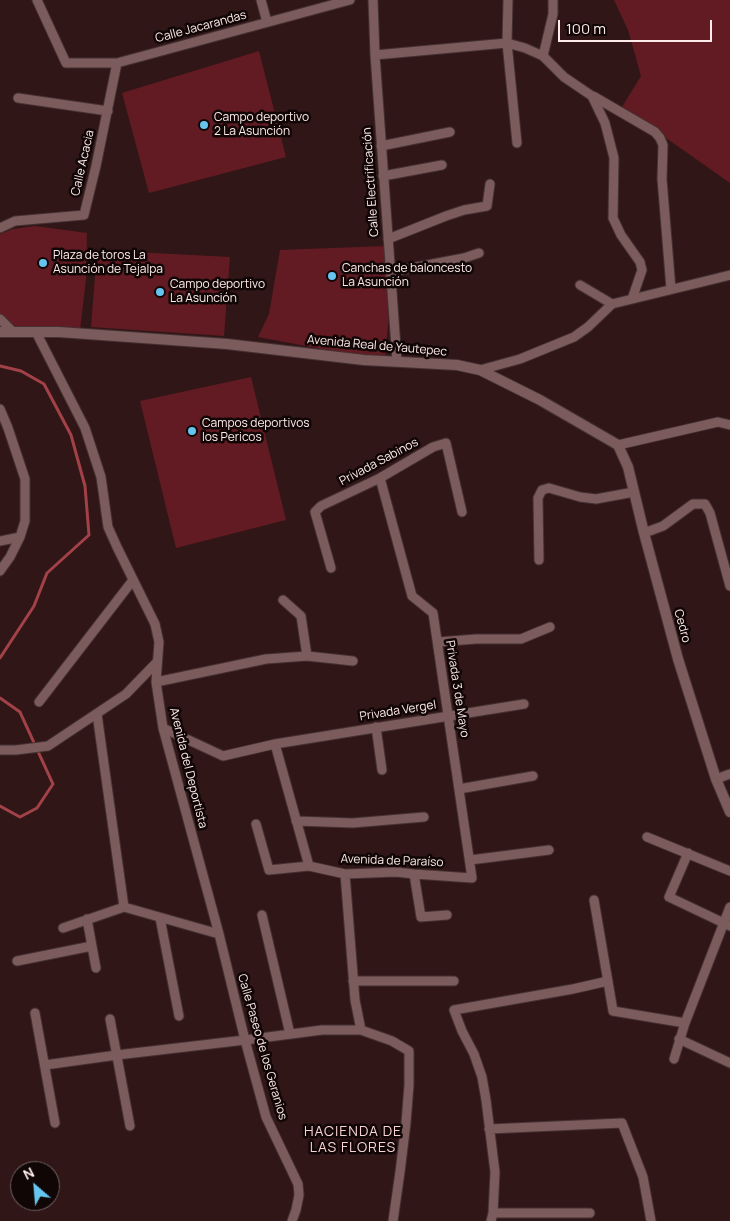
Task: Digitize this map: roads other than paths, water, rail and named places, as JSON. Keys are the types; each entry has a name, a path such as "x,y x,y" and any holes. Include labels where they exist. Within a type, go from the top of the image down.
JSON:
{"street":[{"name":"Calle Jacarandas","path":"37,0 66,63 118,63 350,0"},
{"path":"261,0 267,22"},
{"name":"Calle Electrificación","path":"373,0 383,176 398,361"},
{"path":"508,0 507,43 517,143"},
{"path":"543,56 553,14 553,0"},
{"path":"375,55 507,43 526,48 543,56 564,77 592,96 655,132 663,145 662,179 670,289"},
{"name":"Calle Acacia","path":"0,228 15,222 40,218 84,215 118,63"},
{"path":"592,96 605,123 614,158 613,218 621,234 640,262 642,270 632,299"},
{"path":"18,98 108,111"},
{"path":"381,146 450,132"},
{"path":"383,176 442,165"},
{"path":"388,239 464,210 487,206 490,184"},
{"path":"391,272 464,258 479,253"},
{"path":"480,370 520,359 574,337 588,327 612,304 730,275"},
{"path":"580,285 612,304"},
{"path":"0,319 13,332"},
{"name":"Avenida Real de Yautepec","path":"1,332 69,333 227,344 364,360 457,365 480,370 540,400 618,445"},
{"name":"Avenida del Deportista","path":"36,332 85,428 101,477 108,528 156,624 159,642 156,682 164,728 219,934"},
{"path":"0,409 25,479 25,521 10,557 0,571"},
{"path":"618,445 718,422 730,425"},
{"name":"Privada Sabinos","path":"331,568 315,512 321,506 380,478 433,447 446,443 462,512"},
{"name":"Cedro","path":"618,445 628,467 678,659 716,778 730,812"},
{"name":"Privada 3 de Mayo","path":"380,478 412,596 433,613 472,878"},
{"path":"538,560 538,498 542,490 549,488 580,497 596,499 634,492"},
{"path":"644,533 663,526 693,504 705,504 710,513 730,586"},
{"path":"0,541 20,536"},
{"path":"39,702 133,580"},
{"path":"283,600 301,616 307,656"},
{"path":"438,642 476,639 522,640 550,626"},
{"path":"156,682 266,659 307,656 353,661"},
{"path":"0,750 48,746 126,694 157,662"},
{"name":"Privada Vergel","path":"164,728 223,756 275,744 524,704"},
{"path":"97,714 124,907"},
{"path":"376,727 382,770"},
{"path":"275,744 309,866"},
{"path":"716,778 730,774"},
{"path":"459,789 533,776"},
{"path":"296,821 353,823 424,817"},
{"name":"Avenida de Paraíso","path":"256,824 269,870 309,866 345,874 396,872 472,878"},
{"path":"647,837 730,871"},
{"path":"470,860 549,850"},
{"path":"688,853 669,897 727,924"},
{"path":"345,874 353,981 361,1030"},
{"path":"414,874 421,917 447,916"},
{"path":"594,900 613,1011 684,1022"},
{"path":"63,928 124,907 219,934"},
{"path":"674,1059 684,1022 727,924 730,907"},
{"path":"262,915 290,1034"},
{"path":"160,918 179,1016"},
{"path":"87,919 96,968"},
{"name":"Calle Paseo de los Geranios","path":"219,934 244,1040 266,1116 298,1184 299,1195 292,1221"},
{"path":"17,961 92,946"},
{"path":"353,981 454,981"},
{"path":"590,1214 492,1217 495,1172 482,1077 454,1010 608,981"},
{"path":"34,1013 55,1123"},
{"path":"110,1019 130,1126"},
{"path":"45,1066 117,1055 322,1030 361,1030 392,1041 409,1051 406,1123 393,1221"},
{"path":"679,1039 730,1063"},
{"path":"489,1129 622,1123 644,1177 651,1221"}],"waterway":[{"path":"0,366 21,371 44,384 71,435 85,486 89,535 47,573 34,606 0,658"},
{"path":"0,698 20,712 53,784 37,808 20,817 0,806"}],"place":[{"name":"Campo deportivo 2 La Asunción","path":"204,125"},
{"name":"Plaza de toros La Asunción de Tejalpa","path":"43,263"},
{"name":"Canchas de baloncesto La Asunción","path":"332,276"},
{"name":"Campo deportivo La Asunción","path":"160,292"},
{"name":"Campos deportivos los Pericos","path":"192,431"}],"district":[{"name":"HACIENDA DE LAS FLORES","path":"353,1140"}]}
